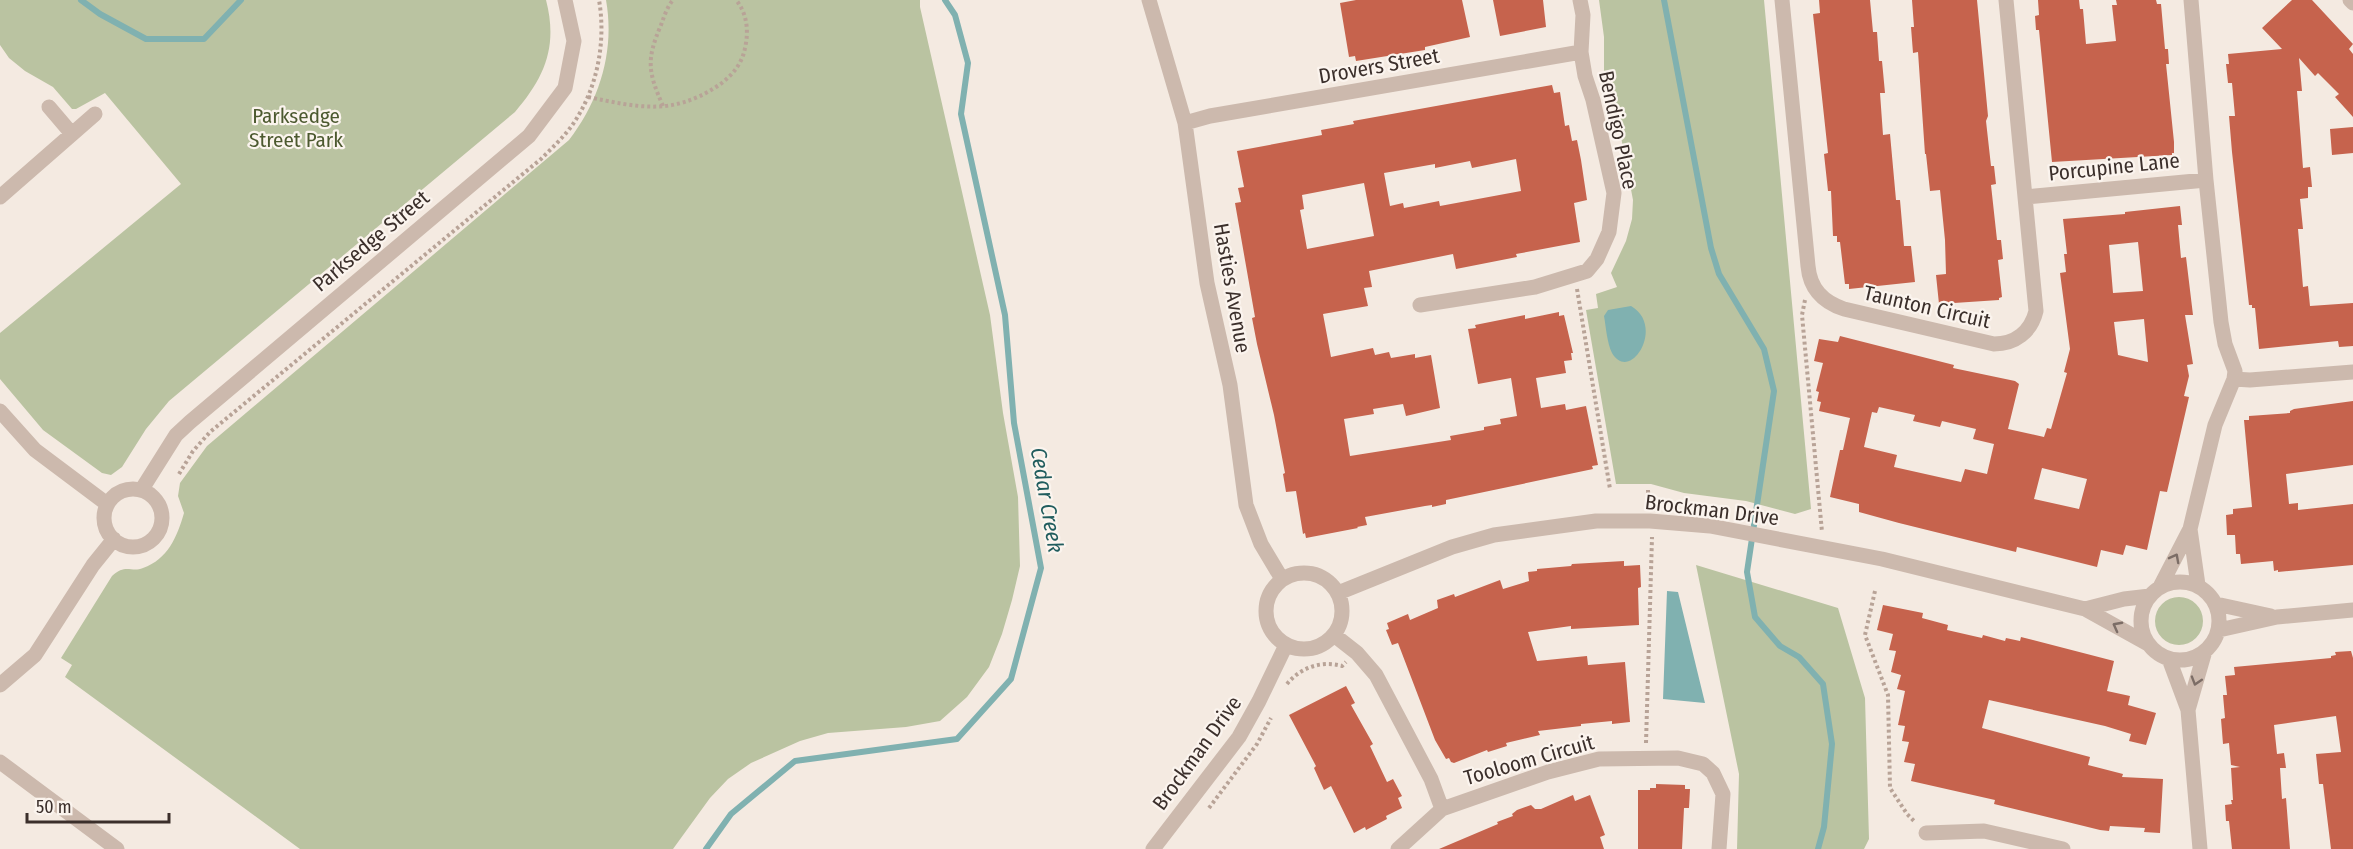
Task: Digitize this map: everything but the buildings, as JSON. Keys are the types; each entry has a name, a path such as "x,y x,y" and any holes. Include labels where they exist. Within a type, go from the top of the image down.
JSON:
{"street":[{"name":"Parksedge Street","path":"142,489 176,435 190,422 529,136 565,88 574,40 565,0"},
{"name":"Hasties Avenue","path":"1149,0 1185,123 1207,283 1230,385 1246,505 1261,544 1282,579"},
{"name":"Bendigo Place","path":"1420,305 1534,287 1587,271 1597,259 1609,232 1614,193 1581,52 1583,15 1580,0"},
{"name":"Taunton Circuit","path":"1782,0 1809,274 1812,285 1824,299 1844,309 1988,343 2006,344 2016,340 2029,328 2036,311 2006,0"},
{"path":"2155,591 2173,582 2186,582 2198,585 2209,593 2220,617 2219,630 2214,642 2205,651 2194,658 2169,659 2157,653 2148,644 2141,620 2144,607 2190,529 2215,425 2234,379 2235,370 2222,332 2191,0"},
{"name":"Drovers Street","path":"1185,123 1210,116 1581,52"},
{"path":"50,107 72,134"},
{"path":"0,196 96,114"},
{"name":"Porcupine Lane","path":"2025,197 2206,180"},
{"path":"2234,379 2250,380 2353,372"},
{"path":"0,411 35,450 107,504"},
{"path":"128,489 142,489 151,494 163,513 158,534 150,543 140,547 131,548 121,544 106,530 104,519 107,504 118,492 128,489"},
{"name":"Brockman Drive","path":"1338,594 1452,547 1494,535 1596,521 1650,520 1710,526 1824,547 2085,609 2148,644"},
{"path":"2190,529 2198,585"},
{"path":"0,685 35,655 93,565 114,539"},
{"path":"1307,572 1331,583 1338,594 1342,615 1334,635 1324,644 1299,649 1286,645 1268,626 1267,600 1273,588 1282,579 1294,573 1307,572"},
{"name":"Brockman Drive","path":"2085,609 2155,591"},
{"path":"2216,604 2277,617"},
{"path":"2219,630 2277,617 2353,610"},
{"path":"1334,635 1357,653 1376,675 1431,779 1442,809"},
{"name":"Brockman Drive","path":"1153,849 1239,737 1286,645"},
{"path":"2188,710 2205,651"},
{"path":"2169,659 2188,710 2200,849"},
{"name":"Tooloom Circuit","path":"1398,849 1442,809 1548,772 1599,759 1678,758 1703,764 1713,773 1723,794 1719,849"},
{"path":"0,762 117,849"},
{"path":"1926,833 1984,831 2063,849"}],"path":[{"path":"663,106 650,74 650,61 656,36 673,0"},
{"path":"588,97 649,107 682,104 705,94 728,79 744,54 747,25 744,12 736,0"},
{"path":"1575,275 1610,489"},
{"path":"1806,297 1802,312 1824,547"},
{"path":"1645,758 1652,548 1648,490"},
{"path":"1875,591 1865,635 1888,695 1890,788 1907,814 1926,833"}],"green space":[{"name":"Parksedge Street Park","path":"0,0 546,0 550,32 546,60 541,73 515,112 169,401 146,429 122,467 111,475 102,473 43,430 0,379 0,333 181,184 105,93 72,109 53,87 25,71 9,58 0,45"},
{"path":"606,0 920,0 990,315 1003,413 1018,497 1020,566 1002,634 989,667 967,697 940,721 906,727 828,733 800,741 751,763 728,779 710,798 673,849 300,849 65,677 72,665 61,658 112,576 121,570 139,569 152,564 170,546 184,513 178,496 180,483 207,446 569,140 589,108 602,74 608,37"},
{"path":"1599,0 1764,0 1811,509 1795,514 1746,501 1684,493 1651,484 1616,484 1586,310 1598,308 1596,294 1617,287 1611,273 1626,241 1632,219 1633,200 1617,116 1604,81 1604,37"},
{"path":"1696,565 1838,608 1865,698 1869,839 1864,849 1737,849 1739,774"},
{"path":"2179,597 2196,604 2203,621 2196,638 2179,645 2162,638 2155,621 2162,604"}],"water":[{"path":"1631,306 1641,315 1645,326 1645,338 1635,357 1627,362 1619,361 1610,349 1604,316 1608,310"},
{"path":"1667,591 1678,592 1705,703 1663,699"}],"waterway":[{"path":"81,0 100,14 146,39 204,39 241,0"},
{"name":"Cedar Creek","path":"706,849 731,814 795,761 957,739 1011,679 1041,568 1014,423 1005,315 961,114 968,63 955,15 945,0"},
{"path":"1664,0 1711,248 1719,274 1764,349 1774,391 1747,572 1755,617 1780,646 1799,657 1823,684 1832,744 1824,827 1818,849"}]}
